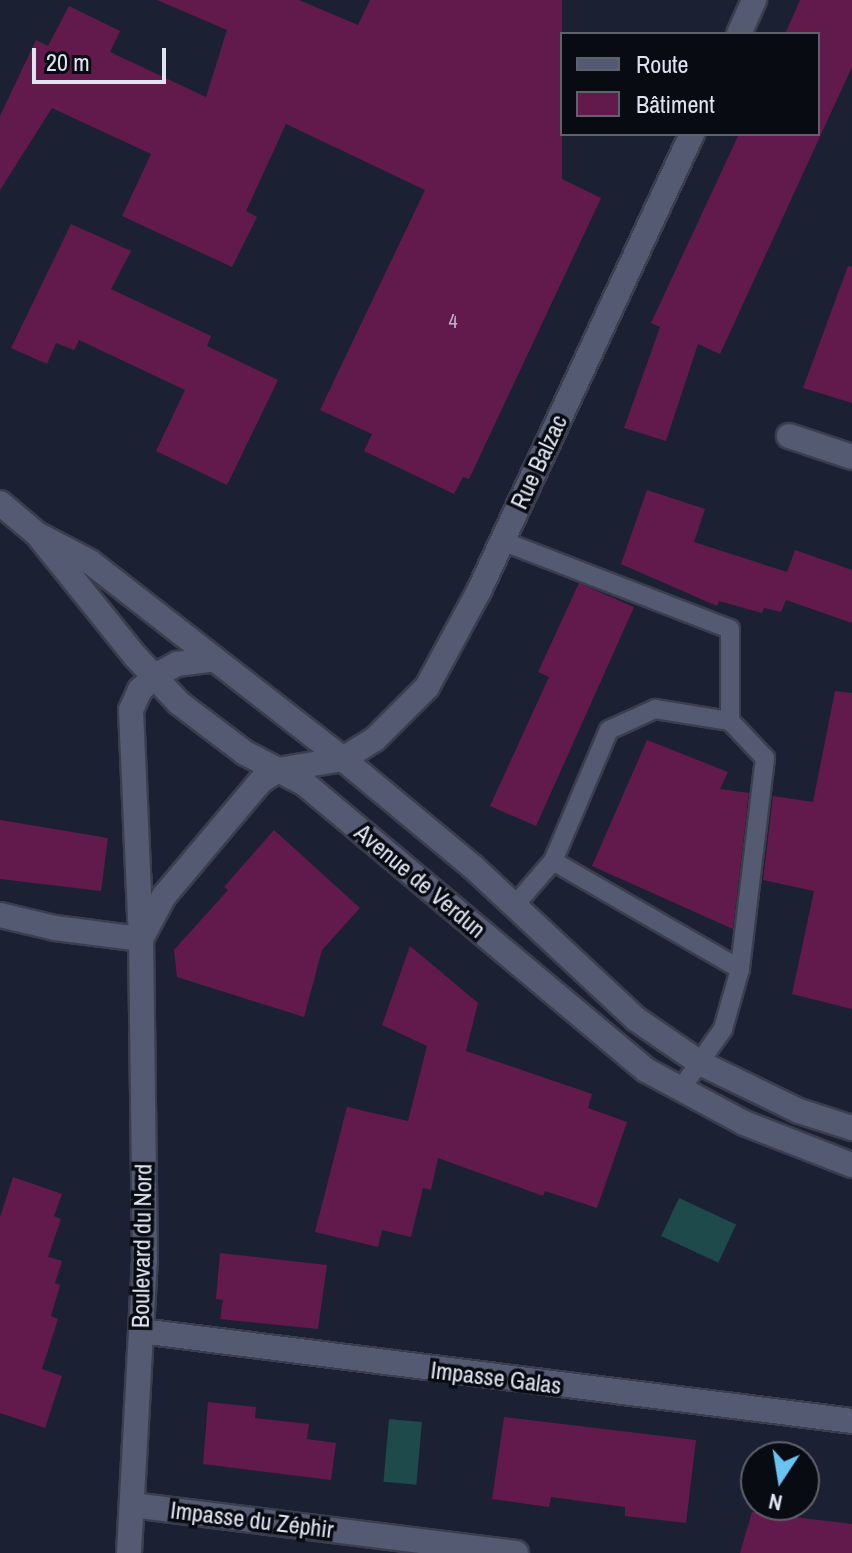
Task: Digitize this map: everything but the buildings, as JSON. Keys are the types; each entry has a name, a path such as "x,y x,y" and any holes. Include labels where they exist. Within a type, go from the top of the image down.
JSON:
{"street":[{"path":"740,32 754,0"},
{"name":"Rue Balzac","path":"343,759 375,739 427,687 502,541 691,136"},
{"path":"789,436 852,457"},
{"name":"Avenue de Verdun","path":"0,503 37,534 155,676 210,730 305,784 646,1070 744,1123 852,1165"},
{"name":"Avenue de Verdun","path":"37,534 90,562 343,759 515,905 636,1019 700,1063 799,1111 852,1128"},
{"path":"155,676 177,664 215,659"},
{"name":"Boulevard du Nord","path":"129,1553 145,1262 141,939 131,710 140,690 155,676"},
{"path":"278,770 343,759"},
{"name":"Boulevard du Nord","path":"141,939 164,896 261,781 278,770"},
{"path":"0,915 55,928 141,939"},
{"name":"Impasse Galas","path":"141,1331 852,1421"},
{"name":"Impasse du Zéphir","path":"132,1505 516,1553"}],"lane":[{"path":"502,541 730,629 730,721"},
{"path":"515,905 553,861 609,730 655,709 730,721 765,758 740,969 723,1029 680,1090"},
{"path":"553,861 740,969"}],"shaded area":[{"path":"679,1198 736,1225 718,1263 661,1236"},
{"path":"389,1419 422,1422 416,1485 384,1482"}]}
